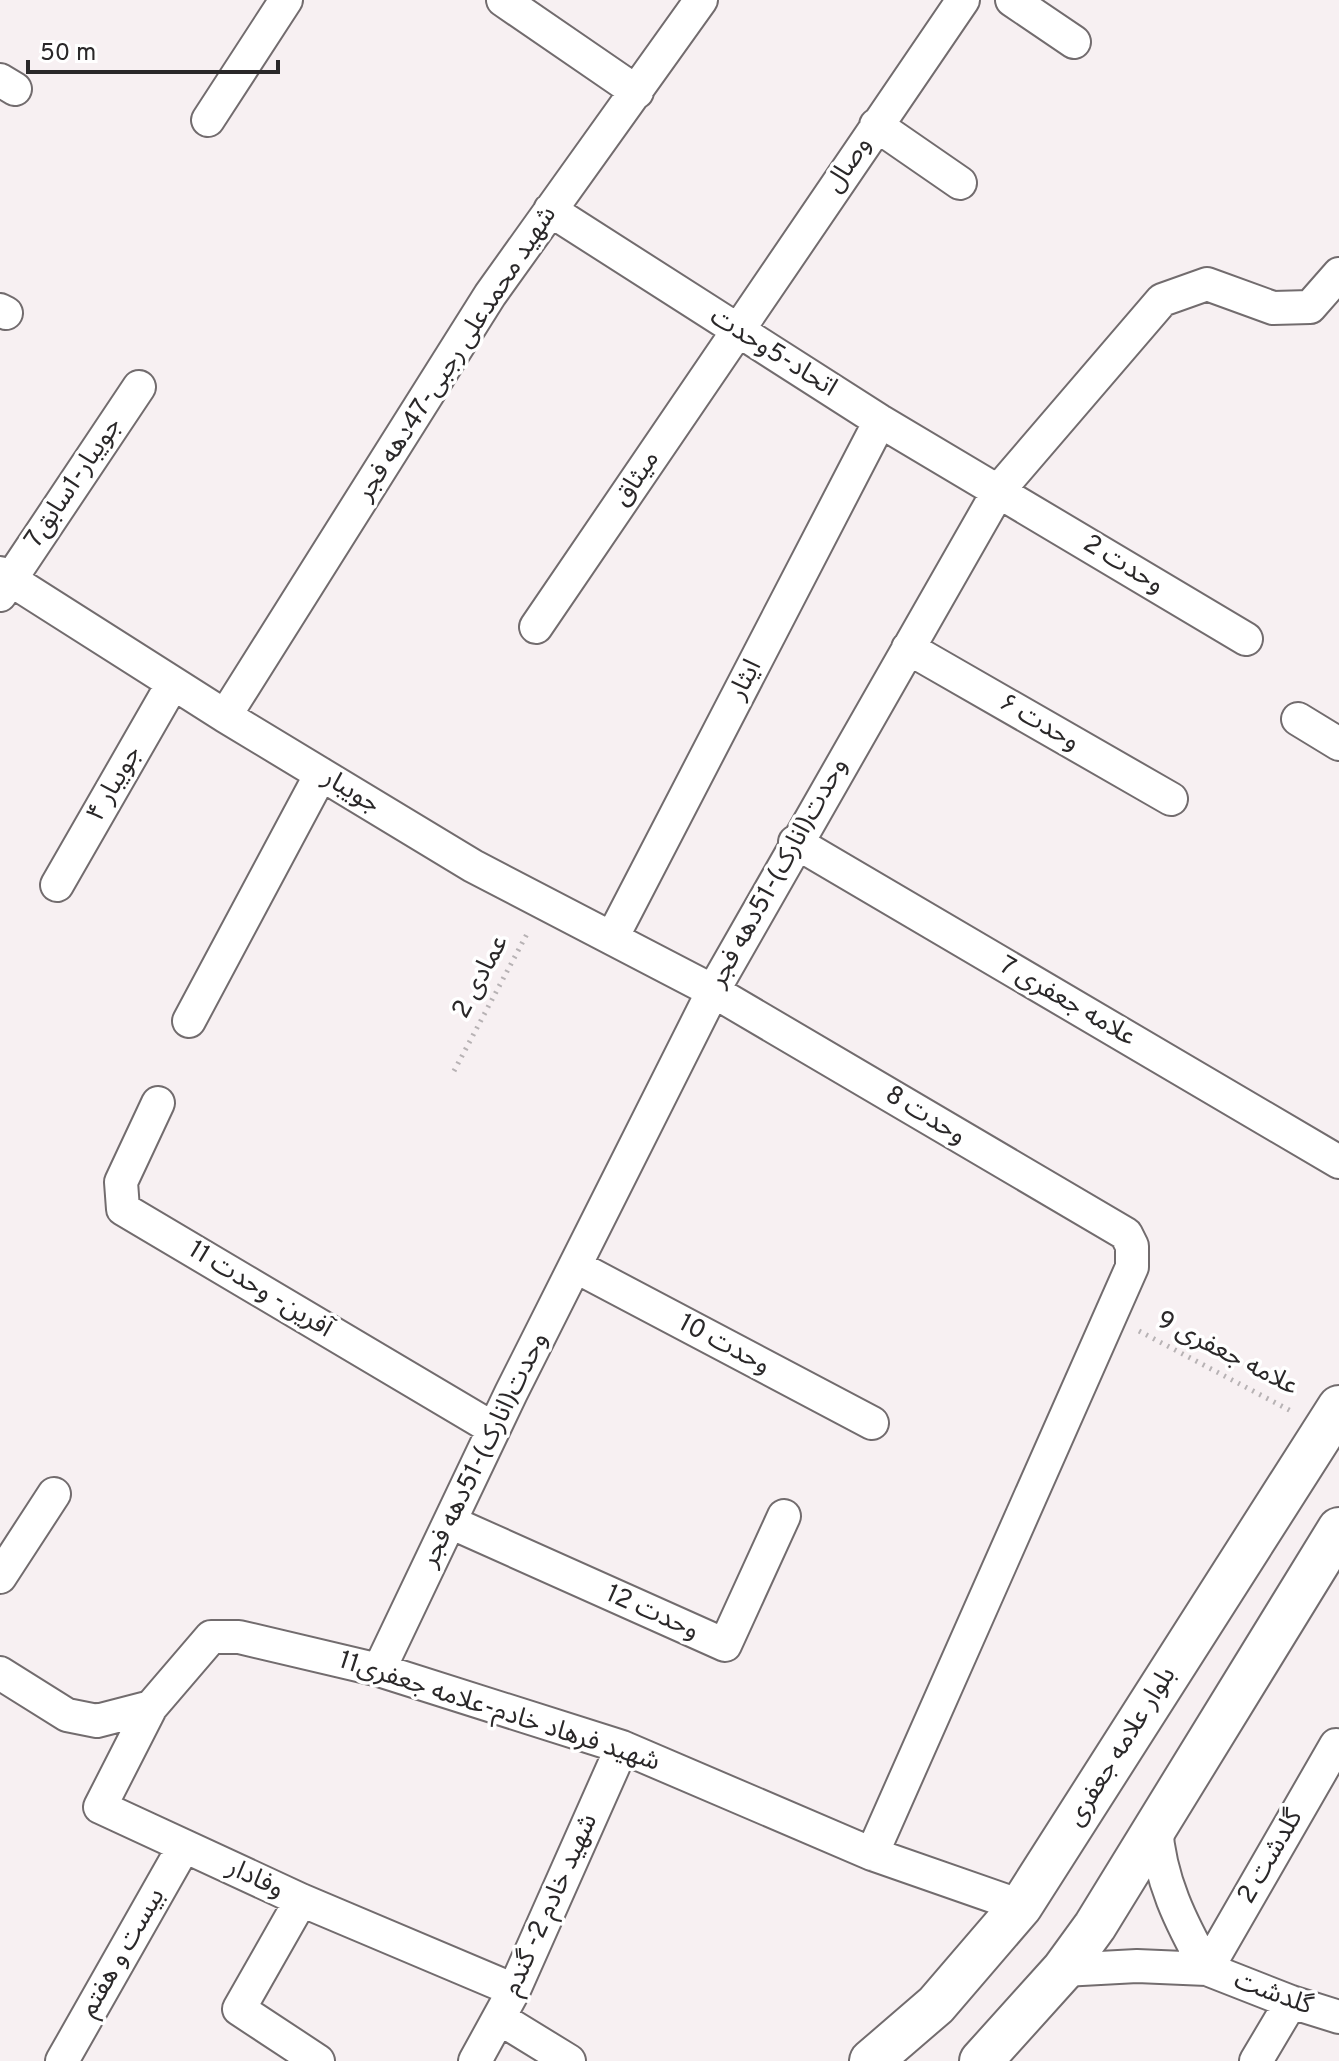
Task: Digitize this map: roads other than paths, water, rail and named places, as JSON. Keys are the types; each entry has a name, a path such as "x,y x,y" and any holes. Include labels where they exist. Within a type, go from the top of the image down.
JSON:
{"main road":[{"name":"بلوار علامه جعفری","path":"871,2061 936,2005 1021,1906 1332,1418"},
{"path":"981,2061 1063,1970 1095,1926 1339,1529"}],"street":[{"path":"208,120 286,0"},
{"path":"503,0 637,92"},
{"name":"شهید محمدعلی رجبی-47دهه فجر","path":"225,716 490,295 701,0"},
{"name":"وصال","path":"738,332 963,0"},
{"path":"1012,0 1074,42"},
{"path":"876,125 960,183"},
{"name":"اتحاد-5وحدت","path":"550,210 880,421 999,490"},
{"name":"وحدت(انارک)-51دهه فجر","path":"379,1670 494,1429 713,991 795,842 999,490 1162,300 1207,284 1273,308 1310,307 1339,274"},
{"name":"میثاق","path":"536,627 738,332"},
{"name":"7جویبار-1سابق","path":"3,583 139,387"},
{"name":"ایثار","path":"612,938 880,421"},
{"name":"وحدت 2","path":"999,490 1246,639"},
{"name":"جویبار","path":"3,583 473,866 713,991"},
{"name":"وحدت ۶","path":"908,648 1171,799"},
{"name":"جویبار ۴","path":"57,885 173,683"},
{"path":"1298,719 1339,744"},
{"path":"189,1021 321,774"},
{"name":"علامه جعفری 7","path":"795,842 1339,1162"},
{"name":"وحدت 8","path":"713,991 1126,1234 1132,1246 1132,1267 872,1854"},
{"name":"آفرین- وحدت 11","path":"158,1103 121,1182 123,1209 494,1429"},
{"name":"وحدت 10","path":"575,1266 872,1423"},
{"path":"0,1577 54,1494"},
{"name":"وحدت 12","path":"450,1522 725,1645 784,1516"},
{"name":"شهید فرهاد خادم-علامه جعفری11","path":"151,1707 211,1637 239,1637 379,1670 622,1747 872,1854 1021,1906"},
{"path":"0,1673 67,1715 97,1721 151,1707"},
{"name":"وفادار","path":"151,1707 100,1807 301,1900 514,1990"},
{"name":"گلدشت 2","path":"1207,1969 1336,1745"},
{"name":"شهید خادم 2- گندم","path":"475,2061 514,1990 622,1747"},
{"path":"1156,1826 1158,1859 1181,1923 1207,1969"},
{"name":"بیست و هفتم","path":"62,2061 184,1846"},
{"path":"301,1900 239,2009 318,2061"},
{"name":"گلدشت","path":"1063,1970 1137,1966 1207,1969 1339,2017"},
{"path":"1256,2061 1291,2002"},
{"path":"499,2018 569,2061"}]}
